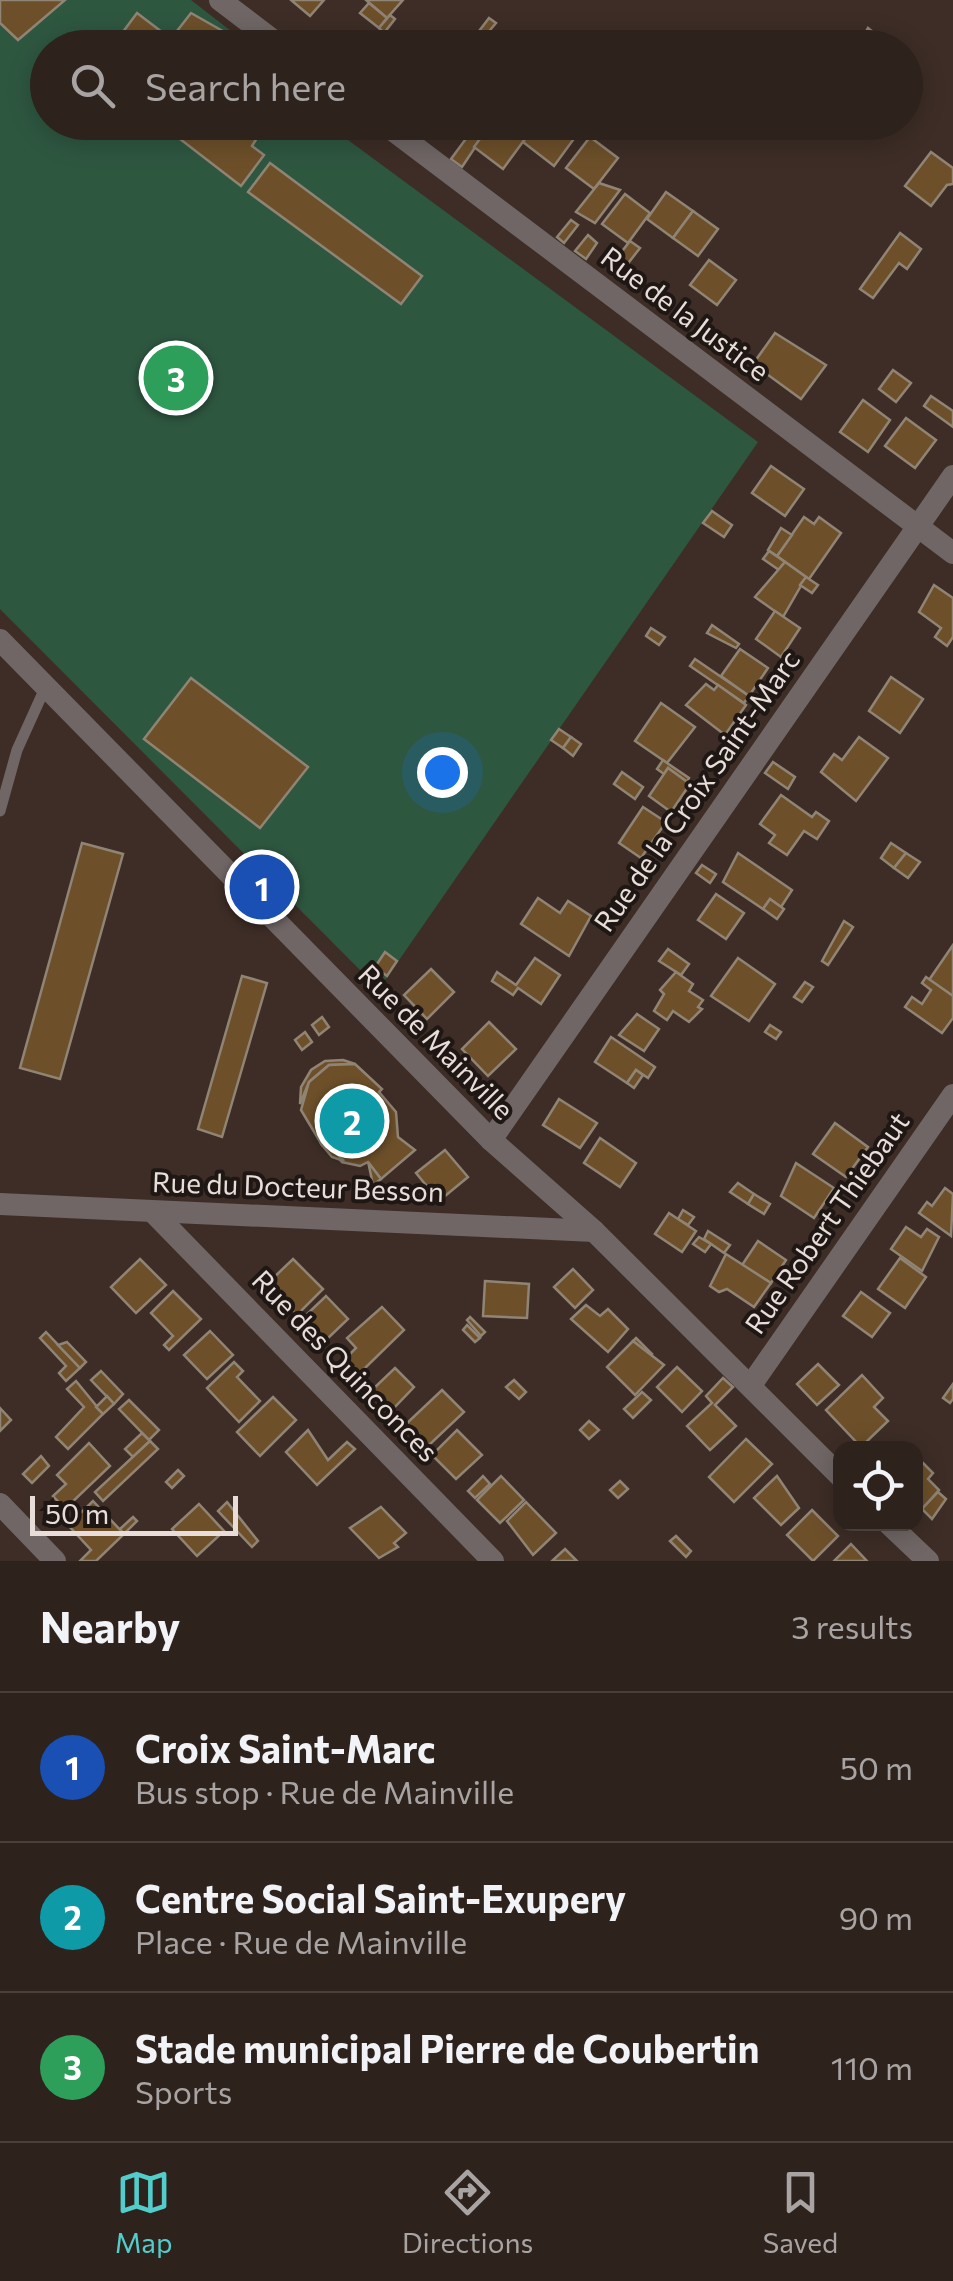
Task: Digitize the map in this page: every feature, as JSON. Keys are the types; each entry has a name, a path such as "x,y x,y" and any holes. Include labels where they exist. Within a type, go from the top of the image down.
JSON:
{"street":[{"path":"220,0 259,30"},
{"name":"Rue de la Justice","path":"406,140 953,553"},
{"name":"Rue de la Croix Saint-Marc","path":"491,1140 953,476"},
{"name":"Rue de Mainville","path":"0,640 491,1140 594,1231 833,1469"},
{"name":"Rue Robert Thiebaut","path":"751,1385 953,1094"},
{"name":"Rue du Docteur Besson","path":"0,1204 594,1231"},
{"name":"Rue des Quinconces","path":"154,1212 493,1561"},
{"path":"0,1504 55,1561"},
{"path":"896,1531 928,1561"}],"lane":[{"path":"0,811 17,750 46,686"}],"green space":[{"path":"0,0 191,0 230,30 30,30 30,140 348,140 758,442 379,989 0,609"}],"building":[{"path":"0,0 65,0 18,40 0,23"},
{"path":"291,0 324,0 310,16"},
{"path":"366,0 403,0 387,18"},
{"path":"369,3 387,18 379,28 360,13"},
{"path":"137,13 159,30 124,30"},
{"path":"191,13 221,30 178,30"},
{"path":"390,15 395,19 386,30 379,28"},
{"path":"489,18 496,23 490,30 480,30"},
{"path":"181,140 256,140 252,146 264,155 241,186"},
{"path":"465,140 480,140 462,167 451,159"},
{"path":"479,140 524,140 503,169 474,147"},
{"path":"524,140 573,140 554,166"},
{"path":"588,140 594,140 618,158 594,189 566,168"},
{"path":"931,152 953,168 953,184 947,185 931,206 905,186"},
{"path":"270,163 422,276 401,304 248,192"},
{"path":"599,183 620,190 595,223 576,212"},
{"path":"666,192 693,211 673,238 647,219"},
{"path":"625,194 650,213 628,243 602,224"},
{"path":"693,211 718,229 698,256 673,238"},
{"path":"571,220 578,225 564,243 557,237"},
{"path":"900,233 921,249 907,269 899,263 873,298 860,289"},
{"path":"588,235 597,243 586,259 575,251"},
{"path":"630,241 640,248 626,266 616,259"},
{"path":"709,260 736,280 717,305 690,285"},
{"path":"775,333 826,365 801,399 753,364"},
{"path":"893,370 911,383 896,402 879,389"},
{"path":"931,396 953,411 953,427 924,406"},
{"path":"863,400 890,420 868,452 840,432"},
{"path":"906,418 936,440 915,468 885,446"},
{"path":"771,466 804,489 785,516 752,493"},
{"path":"712,511 732,525 724,537 703,523"},
{"path":"804,517 814,524 819,517 841,533 809,579 777,556"},
{"path":"781,528 792,535 777,556 768,550"},
{"path":"769,551 785,562 779,570 763,559"},
{"path":"785,562 806,577 783,617 755,597"},
{"path":"806,577 818,585 812,593 800,585"},
{"path":"934,585 953,598 953,637 947,646 935,637 941,628 919,612"},
{"path":"775,611 800,628 781,657 756,639"},
{"path":"712,625 739,644 736,648 707,633"},
{"path":"651,628 665,637 659,645 646,636"},
{"path":"740,649 768,668 749,696 721,676"},
{"path":"695,659 749,696 744,703 690,666"},
{"path":"891,677 923,699 900,733 869,711"},
{"path":"191,678 308,767 260,828 144,739"},
{"path":"706,684 714,690 718,685 746,705 725,735 686,705"},
{"path":"661,703 695,727 667,763 635,741"},
{"path":"559,729 571,737 563,748 551,740"},
{"path":"571,737 581,744 573,756 563,748"},
{"path":"859,737 888,758 856,801 821,772 834,754 842,760"},
{"path":"663,760 689,778 687,782 668,768 664,774 657,769"},
{"path":"773,762 795,777 788,789 765,773"},
{"path":"668,768 690,784 671,812 649,796"},
{"path":"622,772 643,787 635,799 614,784"},
{"path":"781,795 812,817 816,812 829,821 817,839 804,831 787,855 769,843 775,835 760,824"},
{"path":"643,807 666,822 641,858 619,843"},
{"path":"82,843 123,854 60,1079 20,1068"},
{"path":"891,843 906,853 894,868 881,858"},
{"path":"738,853 792,890 781,907 770,899 763,909 723,882"},
{"path":"906,853 920,862 908,878 894,868"},
{"path":"702,865 716,874 710,883 696,873"},
{"path":"716,894 744,913 726,939 698,920"},
{"path":"538,898 560,913 568,901 591,916 569,956 521,924"},
{"path":"770,899 784,909 777,919 763,909"},
{"path":"844,921 853,927 828,965 822,961"},
{"path":"953,945 953,996 929,980"},
{"path":"668,949 689,964 681,975 659,961"},
{"path":"385,952 397,961 387,976 375,967"},
{"path":"535,958 560,975 541,1004 518,988 513,995 492,981 497,972 516,985"},
{"path":"738,958 775,984 749,1021 711,996"},
{"path":"431,969 454,992 427,1019 404,995"},
{"path":"676,972 693,984 689,991 703,1000 698,1007 702,1009 689,1022 673,1011 667,1020 654,1011 664,994 660,990"},
{"path":"242,976 267,983 222,1137 198,1129"},
{"path":"926,977 953,996 953,1018 942,1033 905,1007 912,997 922,1004 931,990 922,983"},
{"path":"805,982 813,987 802,1002 794,997"},
{"path":"637,1014 659,1029 644,1051 619,1035"},
{"path":"322,1017 329,1027 319,1035 312,1025"},
{"path":"489,1022 516,1049 488,1076 462,1049"},
{"path":"770,1025 781,1032 776,1039 765,1032"},
{"path":"305,1032 312,1042 302,1050 295,1040"},
{"path":"611,1037 655,1067 648,1078 636,1070 627,1083 595,1062"},
{"path":"325,1061 355,1064 329,1065 309,1082 300,1104 301,1087 311,1070"},
{"path":"355,1064 382,1089 379,1092 396,1112 398,1137 415,1150 381,1179 368,1162 360,1166 342,1162 329,1146 322,1145 301,1110 309,1082 329,1065"},
{"path":"636,1070 643,1075 634,1088 627,1083"},
{"path":"559,1099 597,1123 580,1148 543,1125"},
{"path":"835,1123 868,1147 846,1177 813,1154"},
{"path":"600,1138 636,1163 620,1187 584,1163"},
{"path":"322,1145 329,1146 344,1161 332,1157"},
{"path":"445,1150 468,1177 439,1201 416,1173"},
{"path":"368,1162 381,1179 373,1185 369,1166"},
{"path":"796,1163 834,1188 814,1218 781,1196"},
{"path":"738,1183 754,1194 748,1204 730,1192"},
{"path":"945,1188 953,1194 951,1236 919,1213 927,1202 932,1206"},
{"path":"754,1194 770,1204 764,1214 748,1204"},
{"path":"683,1210 694,1217 688,1225 678,1219"},
{"path":"669,1213 696,1231 682,1252 655,1234"},
{"path":"906,1227 921,1237 927,1229 939,1237 922,1271 891,1249"},
{"path":"708,1231 730,1245 724,1253 704,1239"},
{"path":"699,1237 711,1244 705,1252 693,1244"},
{"path":"758,1241 786,1260 771,1283 742,1265"},
{"path":"726,1254 771,1283 754,1307 727,1289 719,1292 710,1286"},
{"path":"900,1258 926,1277 905,1308 878,1289"},
{"path":"140,1259 166,1285 136,1313 111,1287"},
{"path":"293,1259 323,1289 297,1315 267,1284"},
{"path":"573,1269 593,1290 575,1308 554,1287"},
{"path":"485,1281 529,1284 527,1318 483,1316"},
{"path":"173,1291 201,1319 169,1350 164,1345 173,1336 151,1313"},
{"path":"861,1292 890,1313 872,1337 843,1316"},
{"path":"326,1296 348,1319 325,1341 303,1318"},
{"path":"586,1305 600,1316 608,1309 628,1329 608,1352 571,1319"},
{"path":"382,1307 404,1330 362,1371 355,1371 344,1360 356,1348 347,1338"},
{"path":"470,1317 485,1332 481,1336 467,1320"},
{"path":"467,1325 480,1338 475,1342 463,1330"},
{"path":"210,1331 233,1355 207,1379 184,1355"},
{"path":"46,1332 80,1368 66,1381 59,1373 66,1366 40,1338"},
{"path":"636,1338 652,1354 649,1357 633,1341"},
{"path":"633,1341 664,1365 635,1395 607,1367"},
{"path":"67,1342 86,1362 80,1368 58,1345"},
{"path":"234,1362 243,1371 237,1377 260,1401 239,1422 207,1388"},
{"path":"818,1364 839,1385 817,1405 797,1384"},
{"path":"677,1367 702,1391 682,1412 657,1387"},
{"path":"395,1368 414,1387 392,1410 372,1390"},
{"path":"101,1371 123,1394 114,1404 91,1380"},
{"path":"862,1375 883,1398 874,1407 888,1421 867,1441 855,1441 826,1410"},
{"path":"723,1378 733,1387 715,1405 736,1426 710,1450 687,1426 712,1403 706,1396"},
{"path":"514,1380 526,1392 519,1399 506,1387"},
{"path":"76,1381 103,1414 68,1449 56,1437 84,1407 67,1389"},
{"path":"953,1384 953,1399 950,1403 943,1398"},
{"path":"442,1390 464,1412 427,1447 406,1424"},
{"path":"642,1392 651,1400 633,1418 624,1409"},
{"path":"107,1396 114,1404 103,1414 96,1407"},
{"path":"273,1397 296,1420 260,1456 237,1432"},
{"path":"129,1400 159,1430 149,1440 119,1409"},
{"path":"0,1408 11,1420 0,1431"},
{"path":"589,1421 599,1430 589,1439 580,1430"},
{"path":"308,1430 328,1460 347,1442 355,1449 317,1485 286,1452"},
{"path":"457,1430 482,1455 456,1479 432,1455"},
{"path":"142,1433 150,1441 133,1457 125,1449"},
{"path":"746,1439 772,1464 734,1502 709,1477"},
{"path":"150,1441 158,1449 103,1501 95,1492"},
{"path":"89,1443 110,1466 65,1509 53,1496 66,1484 57,1475"},
{"path":"41,1456 49,1466 32,1483 23,1474"},
{"path":"923,1463 933,1473 928,1479 939,1490 923,1508"},
{"path":"178,1470 184,1476 172,1488 166,1482"},
{"path":"483,1476 490,1484 475,1498 468,1491"},
{"path":"501,1476 524,1500 500,1523 477,1500"},
{"path":"777,1476 799,1508 781,1525 754,1498"},
{"path":"620,1481 628,1489 618,1498 610,1490"},
{"path":"938,1492 946,1499 932,1519 923,1508"},
{"path":"93,1501 124,1534 96,1561 80,1561 91,1550 68,1525"},
{"path":"227,1502 258,1541 252,1547 218,1511"},
{"path":"526,1502 556,1533 533,1555 507,1521"},
{"path":"199,1504 224,1531 197,1556 172,1529"},
{"path":"381,1507 406,1533 394,1543 398,1547 379,1558 350,1528"},
{"path":"812,1510 838,1536 813,1561 787,1535"},
{"path":"133,1517 137,1521 124,1534 120,1529"},
{"path":"676,1536 691,1551 686,1557 670,1541"},
{"path":"851,1544 867,1561 834,1561"},
{"path":"565,1549 577,1561 552,1561"}],"place":[{"name":"Stade municipal Pierre de Coubertin","path":"176,378"},
{"name":"Croix Saint-Marc","path":"262,887"},
{"name":"Centre Social Saint-Exupery","path":"352,1121"}]}
